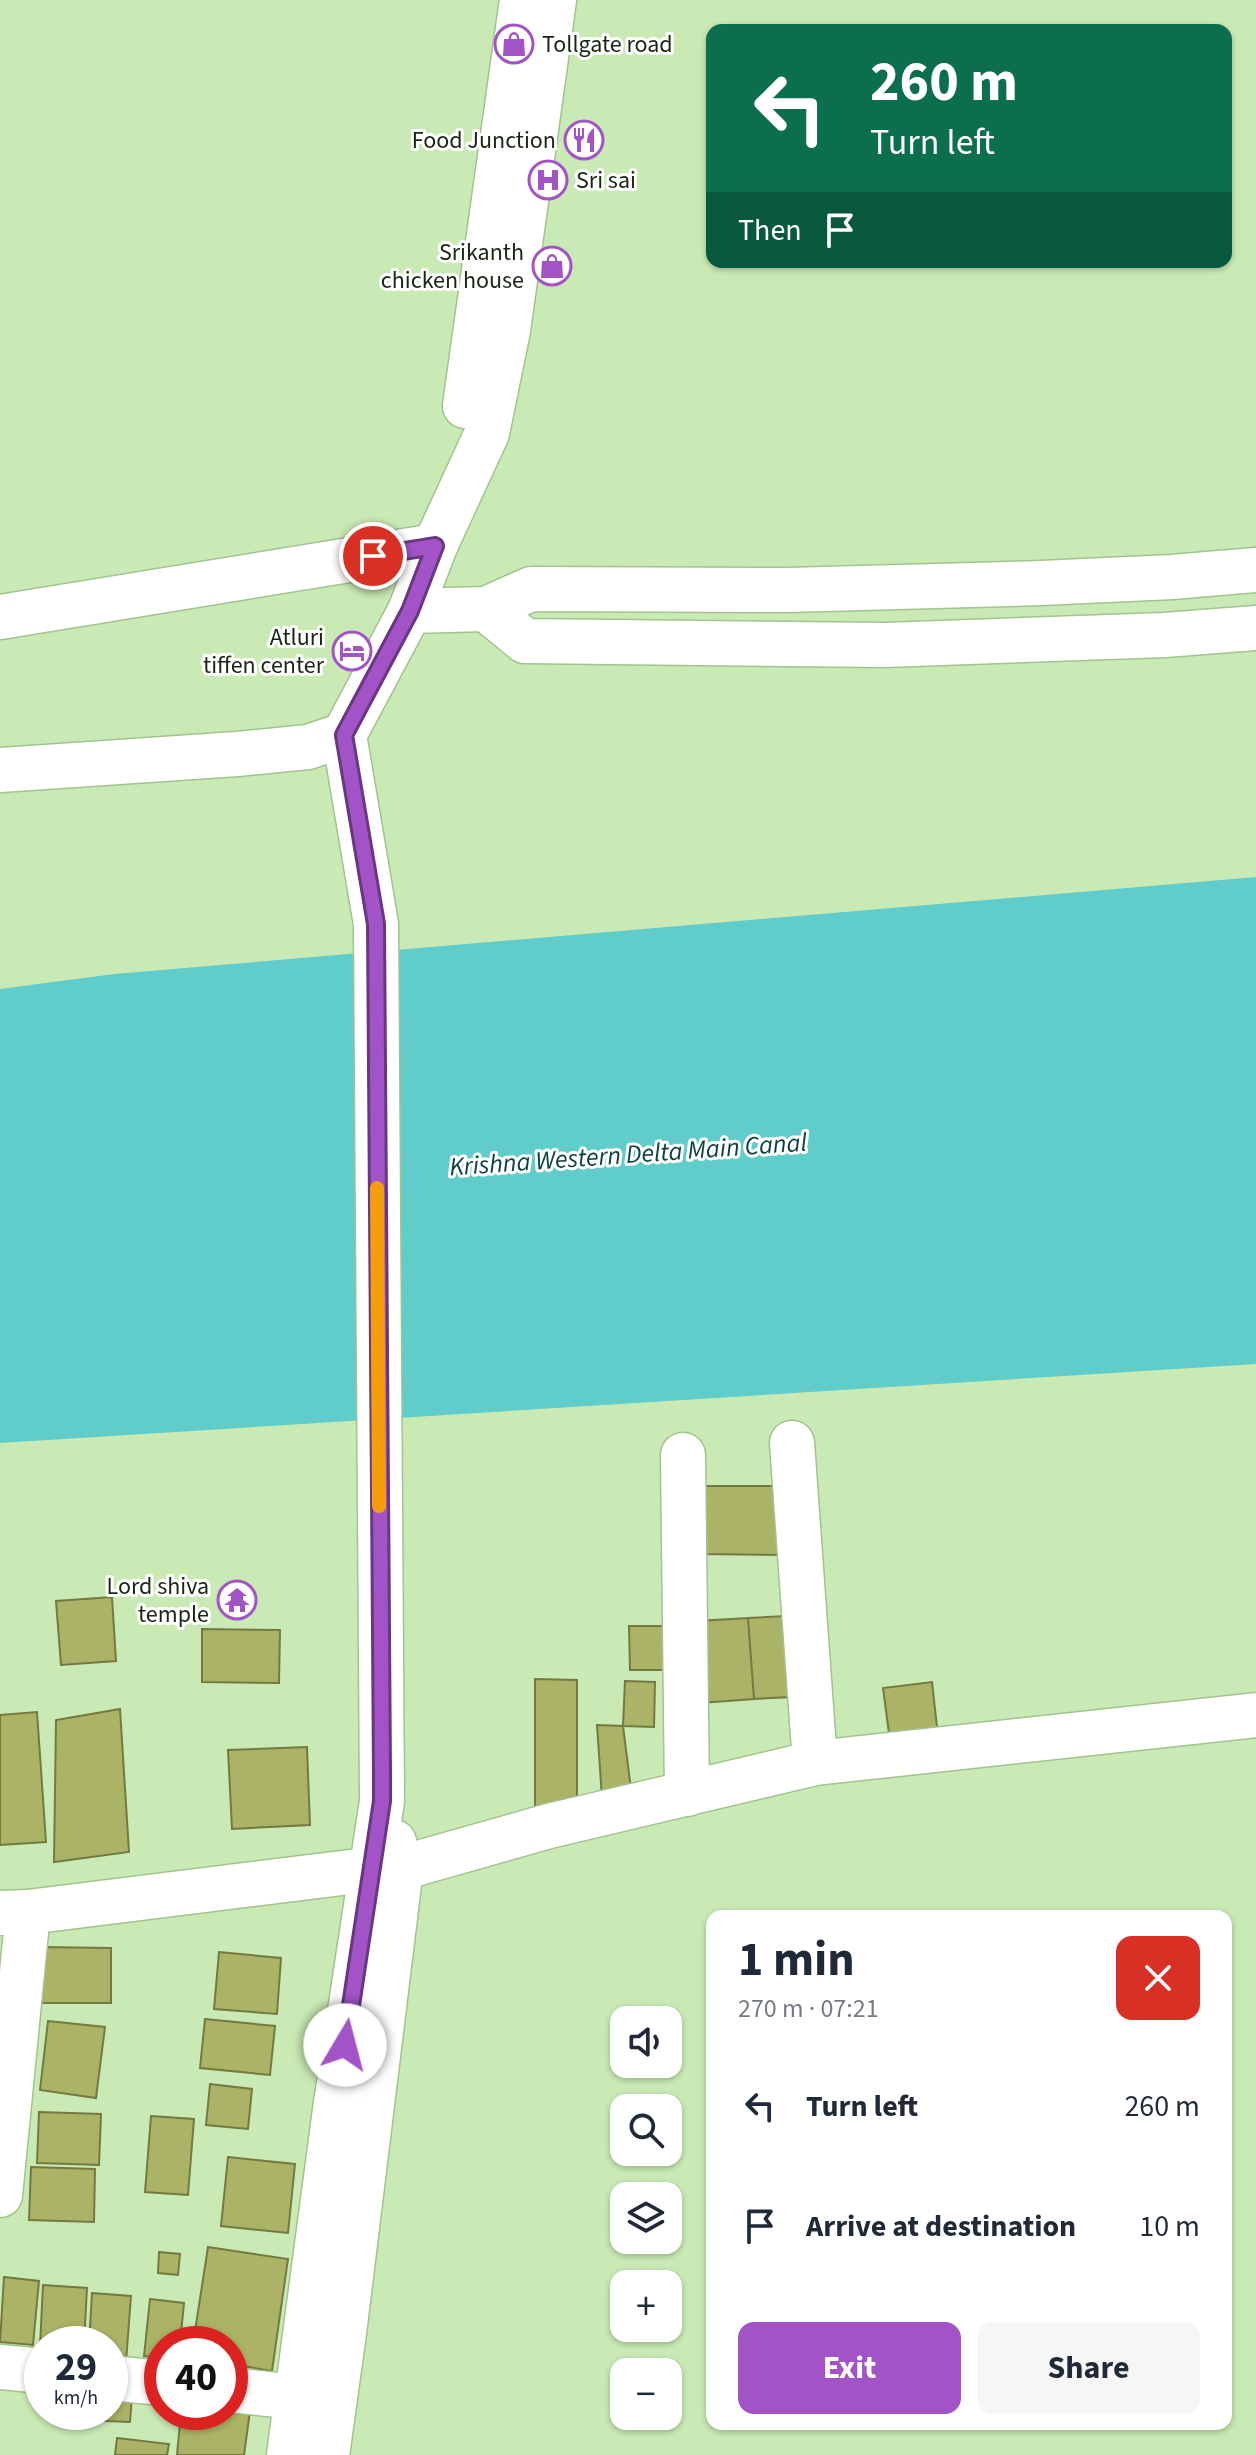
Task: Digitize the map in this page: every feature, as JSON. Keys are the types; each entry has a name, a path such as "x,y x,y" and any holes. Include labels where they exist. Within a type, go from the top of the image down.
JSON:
{"street":[{"path":"470,467 461,432 522,0"},
{"path":"327,2455 346,2317 386,1869 382,1801 376,924 344,735 410,611 435,546 487,433 508,330 554,0"},
{"path":"0,617 435,546"},
{"path":"410,611 486,609 531,589 819,589 1128,579 1256,570"},
{"path":"486,609 525,641 885,645 1165,635 1256,628"},
{"path":"0,770 251,753 308,747 344,735"},
{"path":"792,1443 815,1763"},
{"path":"683,1455 687,1794"},
{"path":"0,2195 14,1913 386,1869 549,1826 815,1763 1256,1715"},
{"path":"289,2455 386,1869"},
{"path":"0,2367 24,2369"},
{"path":"248,2392 297,2397"}],"water":[{"name":"Krishna Western Delta Main Canal","path":"1256,877 1256,1364 0,1443 0,989 114,974"}],"building":[{"path":"698,1486 780,1486 780,1555 698,1554"},
{"path":"112,1597 116,1661 61,1665 56,1601"},
{"path":"785,1616 791,1697 754,1699 748,1618"},
{"path":"748,1618 754,1699 701,1703 697,1621"},
{"path":"629,1626 674,1626 674,1670 630,1670"},
{"path":"202,1629 280,1630 279,1683 202,1682"},
{"path":"535,1679 577,1680 577,1803 535,1813"},
{"path":"625,1681 655,1682 654,1727 623,1726"},
{"path":"932,1682 938,1736 890,1741 883,1688"},
{"path":"120,1709 129,1852 54,1862 56,1720"},
{"path":"37,1712 46,1842 0,1845 0,1715"},
{"path":"597,1725 623,1726 632,1797 602,1798"},
{"path":"307,1747 310,1825 232,1829 228,1750"},
{"path":"41,1947 111,1948 111,2003 41,2003"},
{"path":"219,1952 281,1958 277,2014 214,2009"},
{"path":"205,2019 275,2026 270,2075 200,2068"},
{"path":"48,2021 105,2027 96,2098 40,2090"},
{"path":"210,2084 252,2089 248,2129 206,2125"},
{"path":"39,2112 101,2114 99,2165 37,2163"},
{"path":"151,2116 194,2119 188,2195 145,2192"},
{"path":"228,2157 295,2164 288,2233 221,2226"},
{"path":"31,2167 95,2169 94,2222 29,2220"},
{"path":"208,2247 288,2259 272,2371 248,2367 248,2326 196,2326"},
{"path":"159,2252 180,2254 178,2275 158,2273"},
{"path":"4,2277 39,2281 35,2326 24,2326 24,2344 0,2342"},
{"path":"43,2285 87,2288 85,2326 41,2326"},
{"path":"92,2293 131,2296 128,2336 128,2326 90,2326"},
{"path":"150,2299 184,2303 182,2326 147,2326"},
{"path":"128,2395 132,2395 128,2422"},
{"path":"179,2430 247,2430 244,2455 177,2455"},
{"path":"117,2438 169,2444 167,2455 115,2455"}],"slow traffic":[{"path":"377,1188 379,1506"}],"place":[{"name":"Tollgate road","path":"514,44"},
{"name":"Food Junction","path":"584,140"},
{"name":"Sri sai","path":"548,180"},
{"name":"Srikanth chicken house","path":"552,266"},
{"name":"Atluri tiffen center","path":"352,651"},
{"name":"Lord shiva temple","path":"237,1600"}],"route":[{"path":"345,2045 382,1801 382,1774 376,924 344,735 410,611 435,546 373,556"}]}
